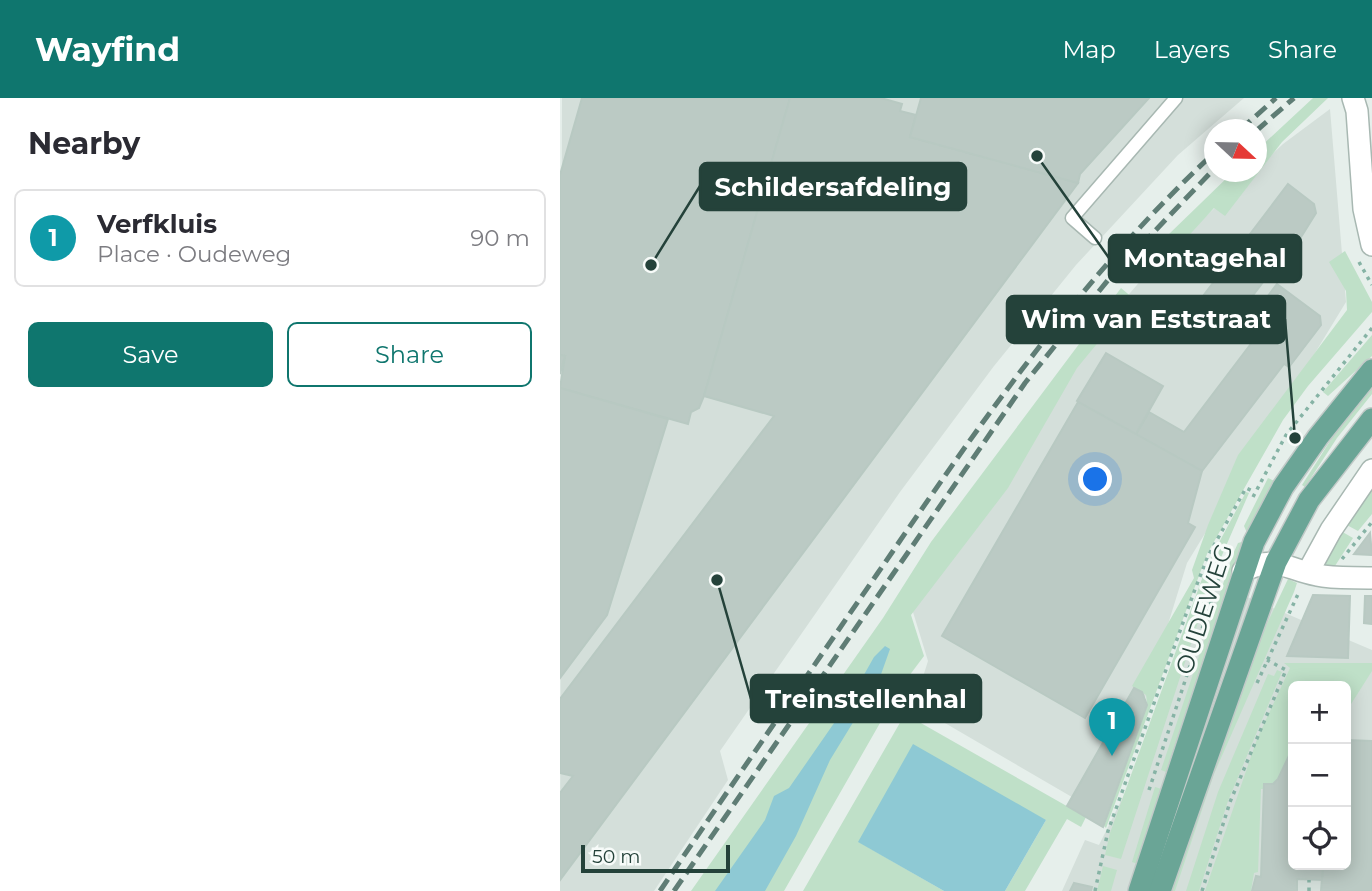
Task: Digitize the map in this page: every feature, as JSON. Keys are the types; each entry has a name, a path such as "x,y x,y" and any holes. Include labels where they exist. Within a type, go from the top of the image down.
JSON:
{"main road":[{"name":"OUDEWEG","path":"1139,891 1254,542 1283,487 1333,416 1372,370"},
{"name":"OUDEWEG","path":"1160,891 1276,562 1309,500 1372,419"}],"street":[{"path":"1353,98 1357,111 1372,242"},
{"path":"1308,572 1331,530 1372,470"},
{"path":"1243,571 1258,563 1276,562 1308,572 1372,578"}],"lane":[{"path":"1095,238 1072,218 1175,98"}],"path":[{"name":"OUDEWEG","path":"1095,891 1108,831 1209,555 1246,488 1255,492 1286,435 1372,328"},
{"path":"1332,576 1342,558 1372,522"},
{"path":"1202,891 1230,802 1286,670 1267,660 1308,572"},
{"path":"1309,880 1309,891"}],"shaded area":[{"path":"562,98 1244,98 1220,119 1204,119 1204,133 1178,155 1076,265 994,366 900,492 720,751 728,780 654,891 560,891"},
{"path":"1330,109 1346,302 1187,563 1108,818 914,705 928,661 909,599 1071,362 1154,265 1242,182 1267,182 1267,159"},
{"path":"1207,580 1372,650 1372,891 1062,891 1085,840 1099,845 1130,783"}],"green space":[{"path":"1313,98 1328,98 1282,142 1267,161 1267,141"},
{"path":"1223,182 1251,182 1225,216 1214,208 1152,276 1136,266"},
{"path":"1345,251 1372,302 1372,312 1308,386 1283,420 1207,554 1106,828 1104,826 1147,706 1146,695 1132,686 1194,578 1192,570 1208,525 1238,455 1347,310 1346,291 1329,262"},
{"path":"1121,288 1134,299 1077,368 1008,488 911,615 924,656 900,688 784,891 691,891 883,618 931,542"},
{"path":"1372,335 1372,356 1328,396 1323,392"},
{"path":"1372,387 1372,394 1337,438 1305,487 1302,485 1339,427"},
{"path":"1268,478 1279,483 1248,535 1244,526"},
{"path":"1372,478 1372,514 1358,531 1343,523"},
{"path":"1246,492 1249,493 1213,576 1121,859 1105,855 1110,833 1207,565"},
{"path":"1339,530 1353,538 1333,569 1323,566"},
{"path":"1245,541 1198,695 1189,702 1166,772 1161,770 1233,554 1238,543"},
{"path":"1288,579 1297,583 1294,592 1214,774 1175,891 1168,891 1256,647"},
{"path":"1284,663 1372,663 1372,671 1351,704 1351,681 1288,681 1288,762 1276,789 1261,789 1258,872 1254,873 1251,891 1205,891 1257,739 1290,668"},
{"path":"1277,670 1282,672 1228,801 1199,891 1186,891 1218,792 1268,674 1274,676"},
{"path":"905,714 1086,817 1081,827 1067,819 1025,891 1005,891 1046,820 859,842 944,891 803,891"},
{"path":"1155,787 1168,791 1141,865 1132,862"},
{"path":"1103,866 1117,870 1111,891 1097,891"}],"water":[{"path":"885,646 890,649 879,680 830,760 796,836 765,891 715,891 765,820 774,796 789,788 848,703 874,657"},
{"path":"913,744 1046,820 1005,891 944,891 858,842"}],"building":[{"path":"582,98 790,98 704,396 699,408 691,412 688,424 560,388 565,356 560,355 560,175"},
{"path":"790,98 881,98 902,104 900,111 916,115 910,137 1078,183 560,880 560,793 573,776 560,773 560,699 774,416 704,396"},
{"path":"921,98 1149,98 1080,174 1078,183 910,137"},
{"path":"1288,184 1314,204 1316,213 1296,245 1293,243 1231,324 1200,300"},
{"path":"1277,284 1320,316 1321,325 1289,367 1284,364 1202,471 1136,434 1149,412 1184,432 1253,341 1241,331"},
{"path":"1106,353 1163,386 1136,434 1077,401"},
{"path":"560,355 565,356 560,374"},
{"path":"560,388 668,419 607,615 560,678"},
{"path":"1078,402 1202,471 1188,523 1195,527 1085,718 942,636"},
{"path":"1370,533 1372,555 1354,554"},
{"path":"1313,595 1350,596 1348,658 1287,656"},
{"path":"1365,596 1372,596 1372,624 1364,623"},
{"path":"1134,688 1142,692 1147,705 1103,827 1067,806"},
{"path":"1351,740 1372,741 1372,891 1321,891 1323,870 1351,870"},
{"path":"1288,758 1288,870 1323,870 1322,880 1297,879 1297,891 1252,891 1256,876 1261,877 1264,784 1273,784"},
{"path":"1074,883 1092,887 1091,891 1070,891"}],"railway":[{"path":"1252,119 1276,98"},
{"path":"1267,121 1294,98"},
{"path":"660,891 929,498 1004,394 1124,245 1204,163"},
{"path":"674,891 1025,383 1108,280 1204,179"}],"place":[{"name":"Montagehal","path":"1037,156"},
{"name":"Schildersafdeling","path":"651,265"},
{"name":"Wim van Eststraat","path":"1295,438"},
{"name":"Treinstellenhal","path":"717,580"},
{"name":"Verfkluis","path":"1112,756"}]}
